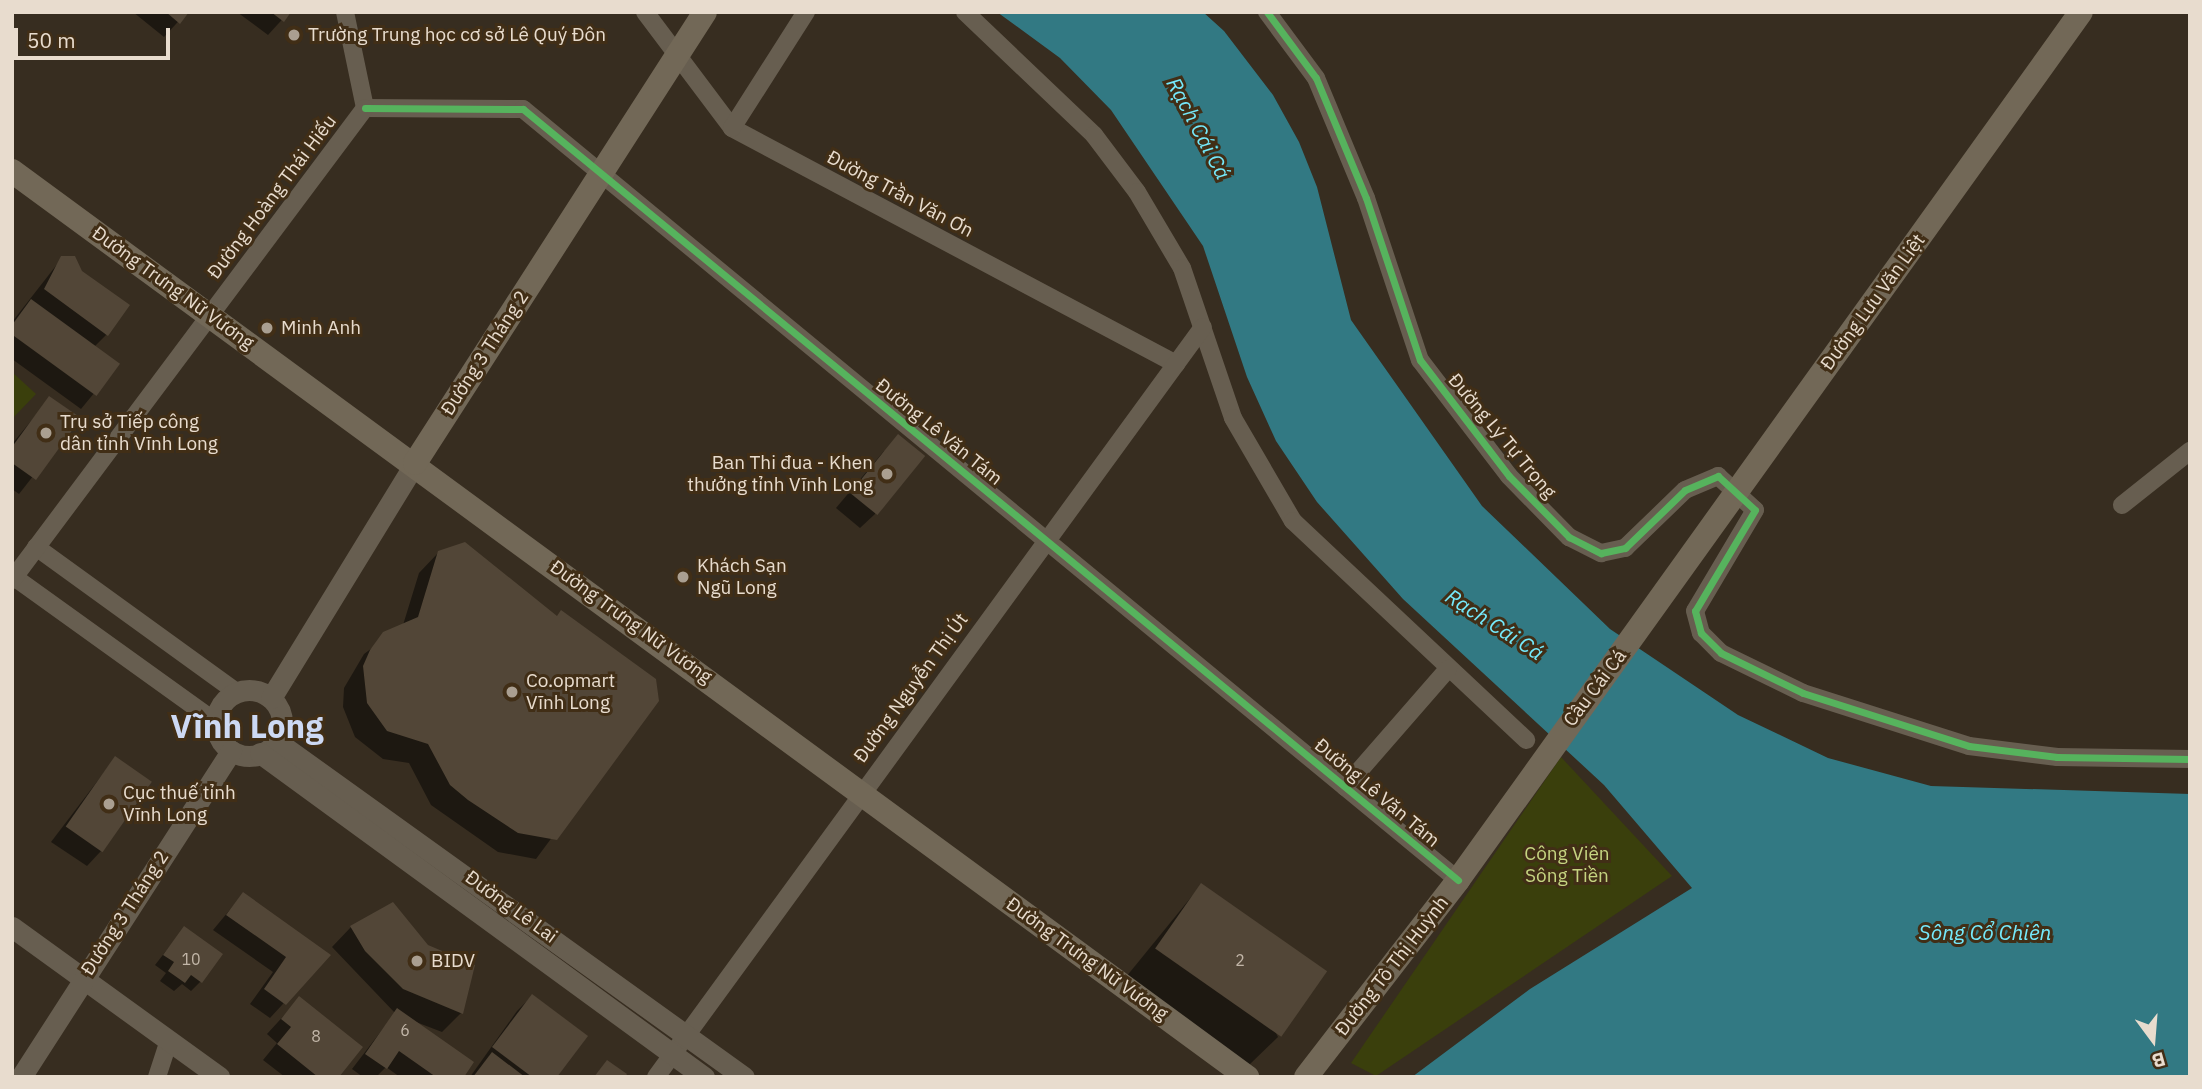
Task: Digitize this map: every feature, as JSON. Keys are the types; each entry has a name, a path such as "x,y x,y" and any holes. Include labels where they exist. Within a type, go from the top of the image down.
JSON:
{"main road":[{"name":"Đường 3 Tháng 2","path":"415,463 705,12"},
{"name":"Đường Lưu Văn Liệt","path":"1666,592 2081,12"},
{"name":"Đường Trưng Nữ Vương","path":"12,171 415,463 1247,1077"},
{"name":"Cầu Cái Cá","path":"1523,785 1666,592"},
{"name":"Đường Tô Thị Huỳnh","path":"1306,1077 1458,880 1523,785"}],"street":[{"path":"345,12 365,107"},
{"name":"Đường Trần Văn Ơn","path":"645,12 676,57 732,128 1176,364"},
{"path":"732,128 806,12"},
{"path":"965,12 1116,164 1165,235 1203,327 1233,418 1293,521 1526,740"},
{"name":"Đường Lý Tự Trọng","path":"1267,12 1316,78 1366,198 1420,360 1509,476 1561,528 1590,548 1613,553 1639,538 1702,478 1718,476 1738,489"},
{"name":"Đường Lê Văn Tám","path":"365,107 523,109 1458,880"},
{"name":"Đường Hoàng Thái Hiếu","path":"13,579 365,107"},
{"name":"Đường Nguyễn Thị Út","path":"656,1077 861,792 1203,327"},
{"path":"2122,505 2190,451"},
{"name":"Đường 3 Tháng 2","path":"271,698 415,463"},
{"path":"1738,489 1752,501 1752,522 1695,611 1702,633 1721,653 1803,693 1969,746 2057,757 2190,759"},
{"path":"36,548 236,692"},
{"path":"13,579 216,722 231,751 268,747 281,716 271,698 252,690 236,692 223,702 216,722"},
{"path":"1345,787 1448,669"},
{"name":"Đường Lê Lai","path":"268,747 688,1035 744,1077"},
{"name":"Đường Lê Lai","path":"268,747 704,1077"},
{"name":"Đường 3 Tháng 2","path":"21,1077 231,751"},
{"path":"12,927 219,1077"},
{"path":"157,1077 169,1040"}],"green space":[{"path":"12,372 36,394 12,419"},
{"name":"Công Viên Sông Tiền","path":"1561,757 1672,876 1376,1076 1351,1063"}],"water":[{"path":"997,12 1203,12 1224,31 1273,95 1299,142 1317,187 1351,320 1482,506 1610,629 1738,715 1828,758 1931,786 2190,794 2190,1077 1412,1077 1530,989 1692,888 1604,785 1403,599 1317,502 1276,441 1247,377 1203,246 1111,110 1060,58"}],"building":[{"path":"166,12 189,12 180,24"},
{"path":"271,12 291,12 284,22"},
{"path":"61,256 75,256 82,271 130,305 108,336 44,289"},
{"path":"31,299 120,364 96,396 12,335 12,325"},
{"name":"Trụ sở Tiếp công dân tỉnh Vĩnh Long","path":"49,396 81,418 36,480 12,463 12,447"},
{"name":"Ban Thi đua - Khen thưởng tỉnh Vĩnh Long","path":"898,434 925,456 877,515 850,493"},
{"name":"Co.opmart Vĩnh Long","path":"465,542 557,616 561,610 656,679 659,701 557,840 518,833 468,800 450,785 428,744 387,731 367,703 363,666 370,650 383,632 418,617 438,551"},
{"name":"Cục thuế tỉnh Vĩnh Long","path":"115,756 152,782 103,852 66,826"},
{"path":"1201,883 1327,971 1281,1037 1155,949"},
{"path":"243,892 331,955 286,1005 264,989 286,957 226,915"},
{"name":"BIDV","path":"393,902 428,945 475,965 463,1014 403,989 365,951 350,926"},
{"path":"184,926 223,954 202,983 191,975 185,983 168,971 174,962 163,955"},
{"path":"532,994 588,1036 557,1077 532,1077 492,1047"},
{"path":"299,996 363,1047 339,1077 318,1077 277,1044 291,1027 281,1019"},
{"path":"397,1008 474,1062 464,1077 436,1077 399,1051 387,1069 365,1054"},
{"path":"492,1052 525,1077 473,1077"},
{"path":"607,1060 627,1074 625,1077 594,1077"}],"cycle path":[{"path":"1267,12 1316,78 1366,198 1420,360 1509,476 1569,537 1601,553 1625,548 1685,490 1718,476 1755,510 1695,611 1701,633 1721,653 1803,693 1969,746 2057,757 2190,759"},
{"path":"365,108 523,109 1458,880"}],"place":[{"name":"Trường Trung học cơ sở Lê Quý Đôn","path":"294,35"},
{"name":"Minh Anh","path":"267,328"},
{"name":"Trụ sở Tiếp công dân tỉnh Vĩnh Long","path":"46,433"},
{"name":"Ban Thi đua - Khen thưởng tỉnh Vĩnh Long","path":"887,474"},
{"name":"Khách Sạn Ngũ Long","path":"683,577"},
{"name":"Co.opmart Vĩnh Long","path":"512,692"},
{"name":"Cục thuế tỉnh Vĩnh Long","path":"109,804"},
{"name":"BIDV","path":"417,961"}],"district":[{"name":"Vĩnh Long","path":"247,726"}],"water label":[{"name":"Rạch Cái Cá","path":"1199,128"},
{"name":"Rạch Cái Cá","path":"1495,624"},
{"name":"Sông Cổ Chiên","path":"1985,932"}]}
